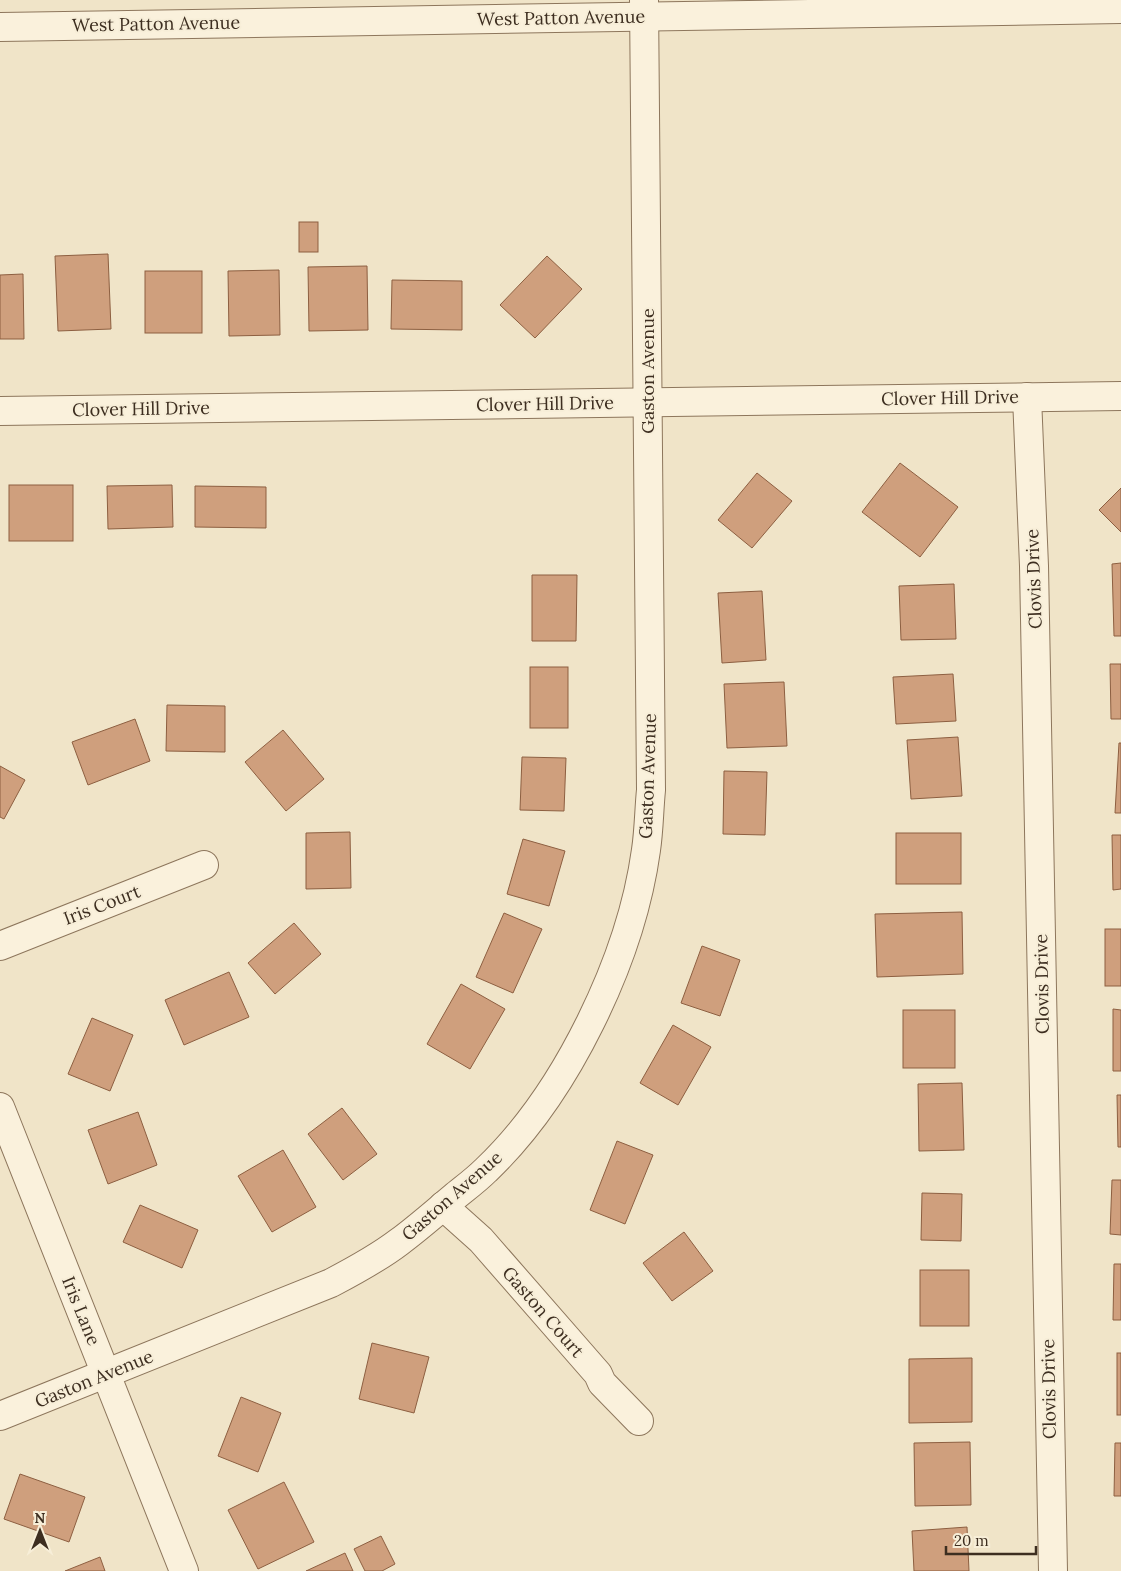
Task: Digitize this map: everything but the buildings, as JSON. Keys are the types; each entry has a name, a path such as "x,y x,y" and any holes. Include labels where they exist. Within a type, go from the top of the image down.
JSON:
{"street":[{"name":"West Patton Avenue","path":"0,27 644,9 1121,9"},
{"name":"Gaston Avenue","path":"0,1416 331,1283 398,1243 486,1170 535,1114 562,1075 602,999 622,947 635,902 646,850 651,790 644,9"},
{"name":"Clover Hill Drive","path":"0,411 1121,396"},
{"name":"Clovis Drive","path":"1027,397 1034,576 1053,1571"},
{"name":"Iris Court","path":"0,946 204,865"},
{"name":"Iris Lane","path":"0,1107 184,1571"},
{"name":"Gaston Court","path":"444,1206 481,1240 598,1374 602,1383 639,1421"}]}
